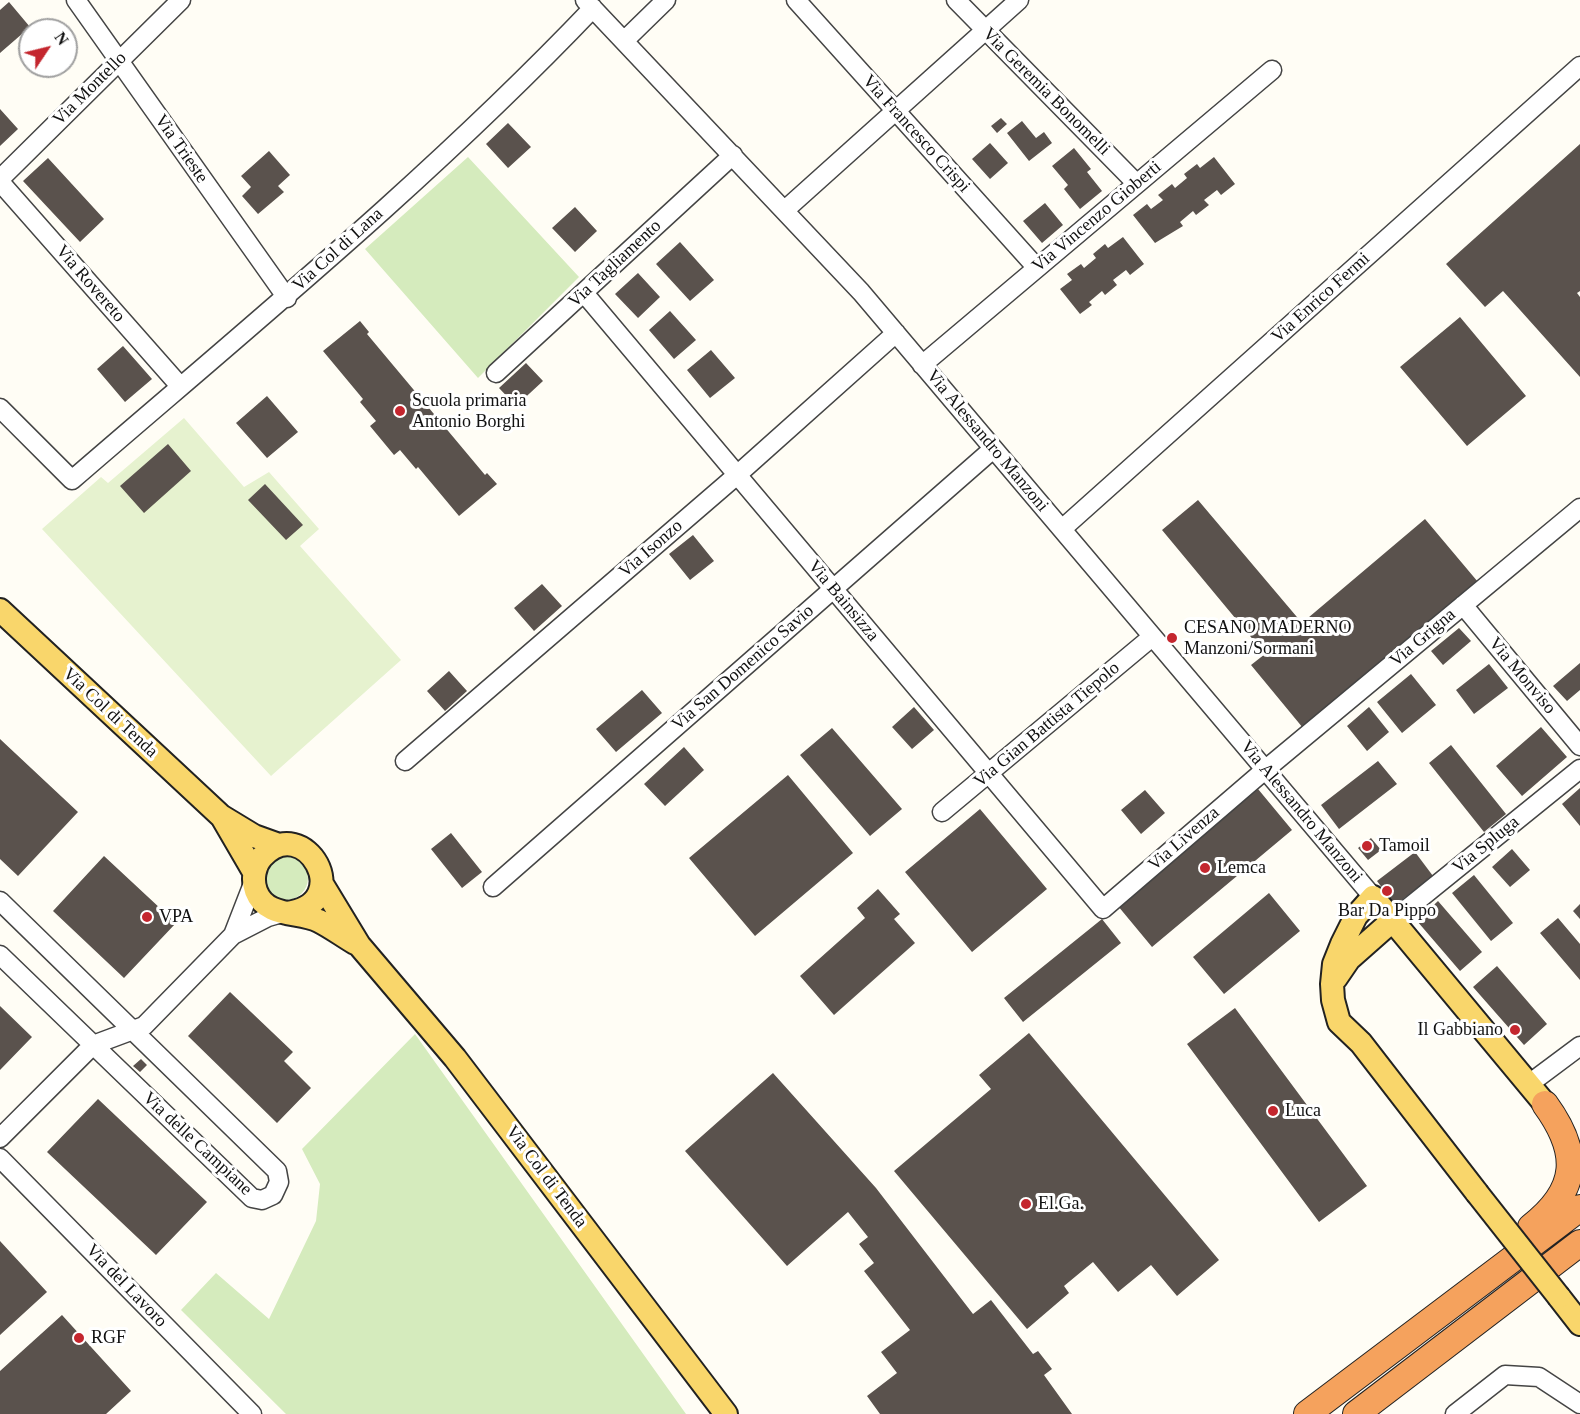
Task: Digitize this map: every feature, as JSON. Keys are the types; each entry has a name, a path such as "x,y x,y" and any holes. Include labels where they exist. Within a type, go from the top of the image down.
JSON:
{"highway":[{"path":"1542,1101 1580,1131"},
{"path":"1456,1302 1476,1268 1536,1223 1556,1204 1568,1187 1573,1175 1572,1154 1542,1101"},
{"path":"1307,1414 1580,1208"},
{"path":"1356,1414 1580,1243"},
{"path":"1496,1308 1522,1305 1580,1264"}],"main road":[{"name":"Via Col di Tenda","path":"0,610 221,816 254,836 279,845 290,844 311,853 318,862 322,885 358,945 455,1058 726,1414"},
{"name":"Via Col di Tenda","path":"221,816 254,877 263,902 285,913 317,920 358,945"},
{"path":"254,877 263,856 279,845"},
{"path":"285,913 299,911 310,905 322,885"},
{"name":"Via Alessandro Manzoni","path":"1542,1101 1373,897 1356,916 1334,964 1333,1000 1339,1023 1360,1043 1580,1324"},
{"path":"1332,984 1349,959 1392,921"}],"street":[{"name":"Via Trieste","path":"76,0 286,298"},
{"name":"Via Montello","path":"0,181 118,60 181,0"},
{"path":"624,40 666,0"},
{"name":"Via Francesco Crispi","path":"796,0 1037,268"},
{"name":"Via Geremia Bonomelli","path":"956,0 1136,183"},
{"path":"785,210 1019,0"},
{"name":"Via Alessandro Manzoni","path":"589,4 785,210 896,333 1373,897"},
{"name":"Via Col di Lana","path":"0,408 72,480 286,298 527,78 589,4"},
{"name":"Via Enrico Fermi","path":"1062,529 1580,66"},
{"name":"Via Vincenzo Gioberti","path":"922,365 1272,70"},
{"name":"Via Tagliamento","path":"496,373 733,155"},
{"name":"Via Rovereto","path":"0,181 180,386"},
{"name":"Via Bainsizza","path":"584,293 1103,909"},
{"name":"Via Isonzo","path":"405,762 737,475 896,333"},
{"name":"Via San Domenico Savio","path":"493,887 993,449"},
{"name":"Via Grigna","path":"1266,769 1580,508"},
{"name":"Via Monviso","path":"1463,605 1580,746"},
{"name":"Via Gian Battista Tiepolo","path":"942,812 1152,637"},
{"name":"Via Livenza","path":"1103,909 1266,769"},
{"name":"Via Spluga","path":"1392,921 1580,769"},
{"path":"233,935 254,877"},
{"name":"Via delle Campiane","path":"0,901 277,1171 279,1182 273,1195 262,1200 252,1198 0,955"},
{"path":"0,1138 93,1045 144,1026 233,935 268,917 285,913"},
{"path":"1542,1101 1580,1046"},
{"name":"Via del Lavoro","path":"0,1158 252,1414"},
{"path":"1455,1414 1505,1375 1539,1377 1580,1404"}],"green space":[{"path":"468,157 579,277 478,378 365,249"},
{"path":"184,418 244,487 269,472 319,529 300,546 401,660 271,776 42,529 101,477 108,483"},
{"path":"286,856 295,857 302,862 307,869 307,887 302,894 295,899 286,900 277,899 270,894 265,887 264,878 265,869 270,862 277,857"},
{"path":"415,1034 686,1414 286,1414 181,1310 216,1273 269,1319 316,1221 320,1184 302,1149"}],"building":[{"path":"9,2 22,18 18,18 18,37 0,53 0,10"},
{"path":"0,109 18,129 0,146"},
{"path":"1001,118 1007,124 997,133 991,126"},
{"path":"1022,121 1036,138 1044,132 1052,143 1029,161 1007,133"},
{"path":"508,123 531,147 508,168 486,144"},
{"path":"990,143 1008,163 990,179 972,159"},
{"path":"1580,144 1580,291 1577,293 1580,297 1580,377 1503,291 1485,307 1446,264"},
{"path":"1074,148 1091,169 1087,172 1102,191 1080,209 1064,189 1068,185 1052,166"},
{"path":"269,151 290,175 278,186 284,192 258,214 242,196 251,187 241,176"},
{"path":"1214,157 1235,184 1221,195 1217,190 1204,200 1209,205 1196,215 1193,211 1180,222 1183,226 1155,243 1133,215 1147,204 1151,209 1163,200 1158,195 1172,184 1175,188 1187,178 1184,174 1197,164 1200,168"},
{"path":"48,158 104,219 80,242 23,181"},
{"path":"1045,203 1063,225 1042,243 1023,221"},
{"path":"575,207 597,231 575,252 552,228"},
{"path":"1123,237 1144,264 1130,275 1126,270 1113,280 1117,285 1105,295 1102,291 1089,302 1092,305 1080,314 1060,289 1072,280 1067,274 1081,264 1084,268 1096,258 1093,254 1105,244 1108,248"},
{"path":"680,242 714,280 690,301 656,264"},
{"path":"638,273 660,297 638,318 615,294"},
{"path":"670,311 696,340 674,359 649,330"},
{"path":"1460,317 1526,396 1467,446 1400,367"},
{"name":"Scuola primaria Antonio Borghi","path":"360,321 369,332 367,334 485,475 487,473 497,484 459,516 418,467 416,469 400,450 394,455 370,426 376,421 360,402 363,399 323,351"},
{"path":"123,346 152,379 125,402 97,369"},
{"path":"711,350 735,378 710,398 687,370"},
{"path":"526,363 543,381 516,406 499,388"},
{"path":"267,396 298,432 267,458 236,423"},
{"path":"168,444 191,471 144,513 120,486"},
{"path":"265,484 303,525 286,540 248,500"},
{"path":"1198,500 1302,623 1425,519 1478,582 1303,728 1251,665 1265,654 1162,530"},
{"path":"693,535 714,561 690,580 669,554"},
{"path":"542,584 562,606 534,631 514,608"},
{"path":"1459,628 1471,641 1443,665 1431,651"},
{"path":"1580,663 1580,690 1567,701 1553,686"},
{"path":"1489,664 1508,688 1474,714 1456,690"},
{"path":"449,671 467,691 445,711 427,691"},
{"path":"1411,674 1436,705 1402,733 1377,702"},
{"path":"642,690 662,713 616,752 596,729"},
{"path":"914,707 934,730 912,749 892,727"},
{"path":"1369,707 1389,732 1367,751 1347,726"},
{"path":"1541,727 1567,757 1522,796 1496,766"},
{"path":"832,728 902,809 870,836 800,755"},
{"path":"0,739 78,812 18,876 0,859"},
{"path":"1451,745 1506,814 1484,832 1429,763"},
{"path":"684,747 704,770 665,806 644,784"},
{"path":"1378,761 1397,784 1339,829 1321,805"},
{"path":"788,775 853,853 755,936 689,858"},
{"path":"1580,788 1580,826 1562,804"},
{"name":"Lemca","path":"1258,789 1292,830 1152,947 1118,906"},
{"path":"1145,790 1165,813 1141,834 1121,810"},
{"path":"980,809 1047,889 972,952 905,872"},
{"path":"451,833 482,872 462,888 431,849"},
{"path":"1371,838 1381,850 1368,860 1358,848"},
{"path":"1512,849 1530,870 1510,887 1492,867"},
{"path":"1415,852 1433,876 1395,905 1377,881"},
{"path":"104,856 176,923 124,978 53,911"},
{"path":"1474,875 1513,923 1491,941 1452,893"},
{"path":"878,889 900,914 894,919 915,943 834,1015 800,976 865,918 857,908"},
{"path":"1269,893 1300,931 1224,994 1193,957"},
{"path":"1438,901 1482,952 1460,971 1417,921"},
{"path":"1580,904 1580,919 1573,911"},
{"path":"1558,918 1580,944 1580,980 1540,933"},
{"path":"1102,919 1121,943 1023,1022 1004,998"},
{"path":"1497,966 1547,1024 1524,1045 1473,987"},
{"path":"230,992 293,1052 284,1061 311,1088 277,1123 188,1036"},
{"path":"0,1006 32,1037 0,1070"},
{"path":"1235,1008 1367,1186 1319,1222 1187,1044"},
{"path":"1029,1033 1219,1260 1177,1296 1151,1265 1118,1292 1093,1262 1064,1286 1069,1293 1027,1329 894,1171 991,1089 979,1075"},
{"path":"141,1059 147,1065 140,1072 133,1066"},
{"path":"773,1073 876,1188 973,1314 991,1300 1033,1354 1038,1351 1052,1369 1044,1375 1072,1414 880,1414 867,1396 897,1373 881,1352 910,1330 864,1271 874,1263 859,1244 868,1237 848,1212 787,1266 685,1151"},
{"path":"98,1099 207,1202 156,1255 47,1152"},
{"path":"0,1241 47,1292 0,1335"},
{"path":"62,1315 131,1391 106,1414 0,1414 0,1371"}],"place":[{"name":"Scuola primaria Antonio Borghi","path":"400,411"},
{"name":"CESANO MADERNO Manzoni/Sormani","path":"1172,638"},
{"name":"Tamoil","path":"1367,846"},
{"name":"Lemca","path":"1205,868"},
{"name":"Bar Da Pippo","path":"1387,891"},
{"name":"VPA","path":"147,917"},
{"name":"Il Gabbiano","path":"1515,1030"},
{"name":"Luca","path":"1273,1111"},
{"name":"El.Ga.","path":"1026,1204"},
{"name":"RGF","path":"79,1338"}]}
